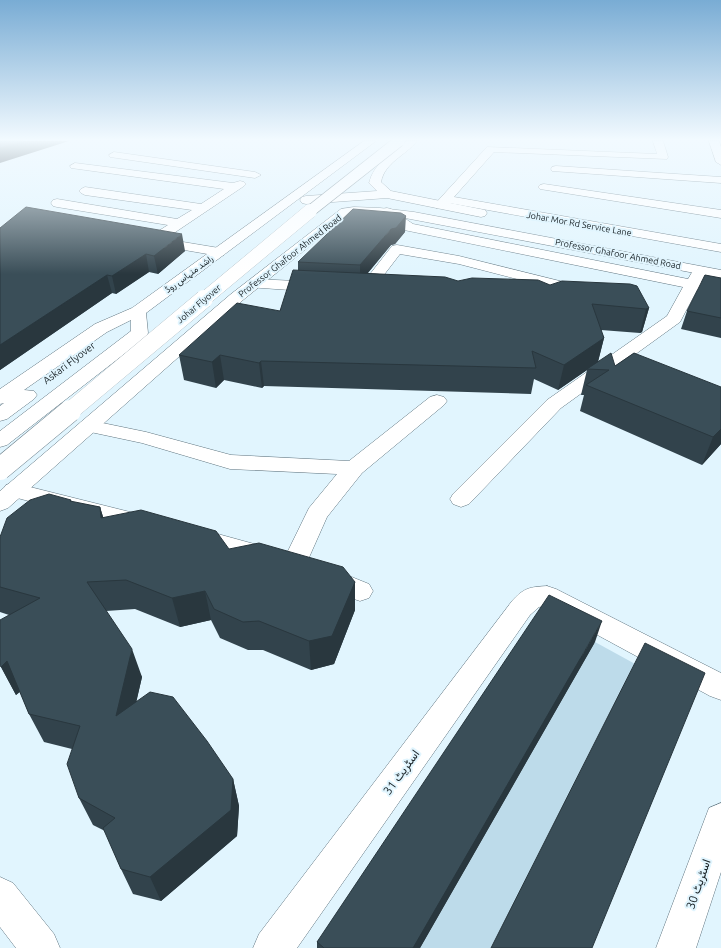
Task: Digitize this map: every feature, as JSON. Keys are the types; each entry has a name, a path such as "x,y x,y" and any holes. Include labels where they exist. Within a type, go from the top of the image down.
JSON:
{"street":[{"path":"222,185 235,187"},
{"path":"154,240 238,185"},
{"name":"راشد منہاس روڈ","path":"0,398 101,328 138,312 310,185"},
{"name":"Johar Flyover","path":"0,469 342,185"},
{"path":"377,185 387,194"},
{"path":"443,202 458,185"},
{"path":"587,228 610,213 622,199 631,185"},
{"path":"544,187 721,214"},
{"path":"85,191 203,208"},
{"name":"Johar Mor Rd Service Lane","path":"288,201 387,194 443,202 587,228 721,248"},
{"path":"304,244 348,203 349,200 347,197"},
{"path":"57,203 178,223"},
{"name":"Professor Ghafoor Ahmed Road","path":"7,496 253,284 345,212 361,210 387,212 422,223 696,276 721,274"},
{"path":"365,290 397,249 422,223 577,261 696,276 721,290"},
{"path":"587,228 721,259"},
{"path":"138,238 219,252"},
{"path":"397,249 459,260 560,285 595,297 552,298"},
{"path":"560,285 577,261"},
{"path":"461,499 554,404 674,319 696,276"},
{"path":"253,284 381,290"},
{"path":"0,440 140,333 138,312"},
{"name":"Askari Flyover","path":"0,415 138,312"},
{"path":"294,564 317,514 354,468 437,402"},
{"path":"88,426 146,438 230,462 354,468"},
{"path":"7,496 167,530 294,564 360,591"},
{"name":"اسٹریٹ 31","path":"273,948 521,608 532,597 546,596 721,687"},
{"name":"اسٹریٹ 30","path":"676,948 721,820"},
{"path":"0,896 40,948"}],"shaded area":[{"path":"595,642 637,665 494,948 420,948"}],"building":[{"path":"26,207 182,234 154,256 146,254 112,276 107,275 0,345 0,228"},
{"path":"353,209 401,213 406,216 396,228 391,229 360,265 298,262"},
{"path":"293,270 445,277 458,281 472,278 538,280 550,285 562,281 630,284 637,286 649,308 646,309 592,304 604,338 564,365 532,351 536,368 261,361 259,363 220,355 212,362 179,355 237,303 280,311"},
{"path":"705,275 721,278 721,318 687,311"},
{"path":"611,353 615,366 634,353 721,387 721,429 713,437 586,385 609,370 587,369"},
{"path":"49,494 71,500 70,501 100,507 101,518 141,510 216,531 229,549 259,543 343,567 355,582 332,636 309,641 259,621 243,622 214,609 205,591 172,598 126,580 87,582 132,649 116,716 150,692 173,697 207,741 233,779 231,810 150,877 121,869 103,828 115,818 79,798 67,764 80,726 29,714 7,661 1,667 0,665 0,620 40,598 0,587 0,537 7,518 30,500"},
{"path":"549,595 602,621 413,948 324,948 317,942"},
{"path":"645,643 705,673 592,948 491,948"}]}
